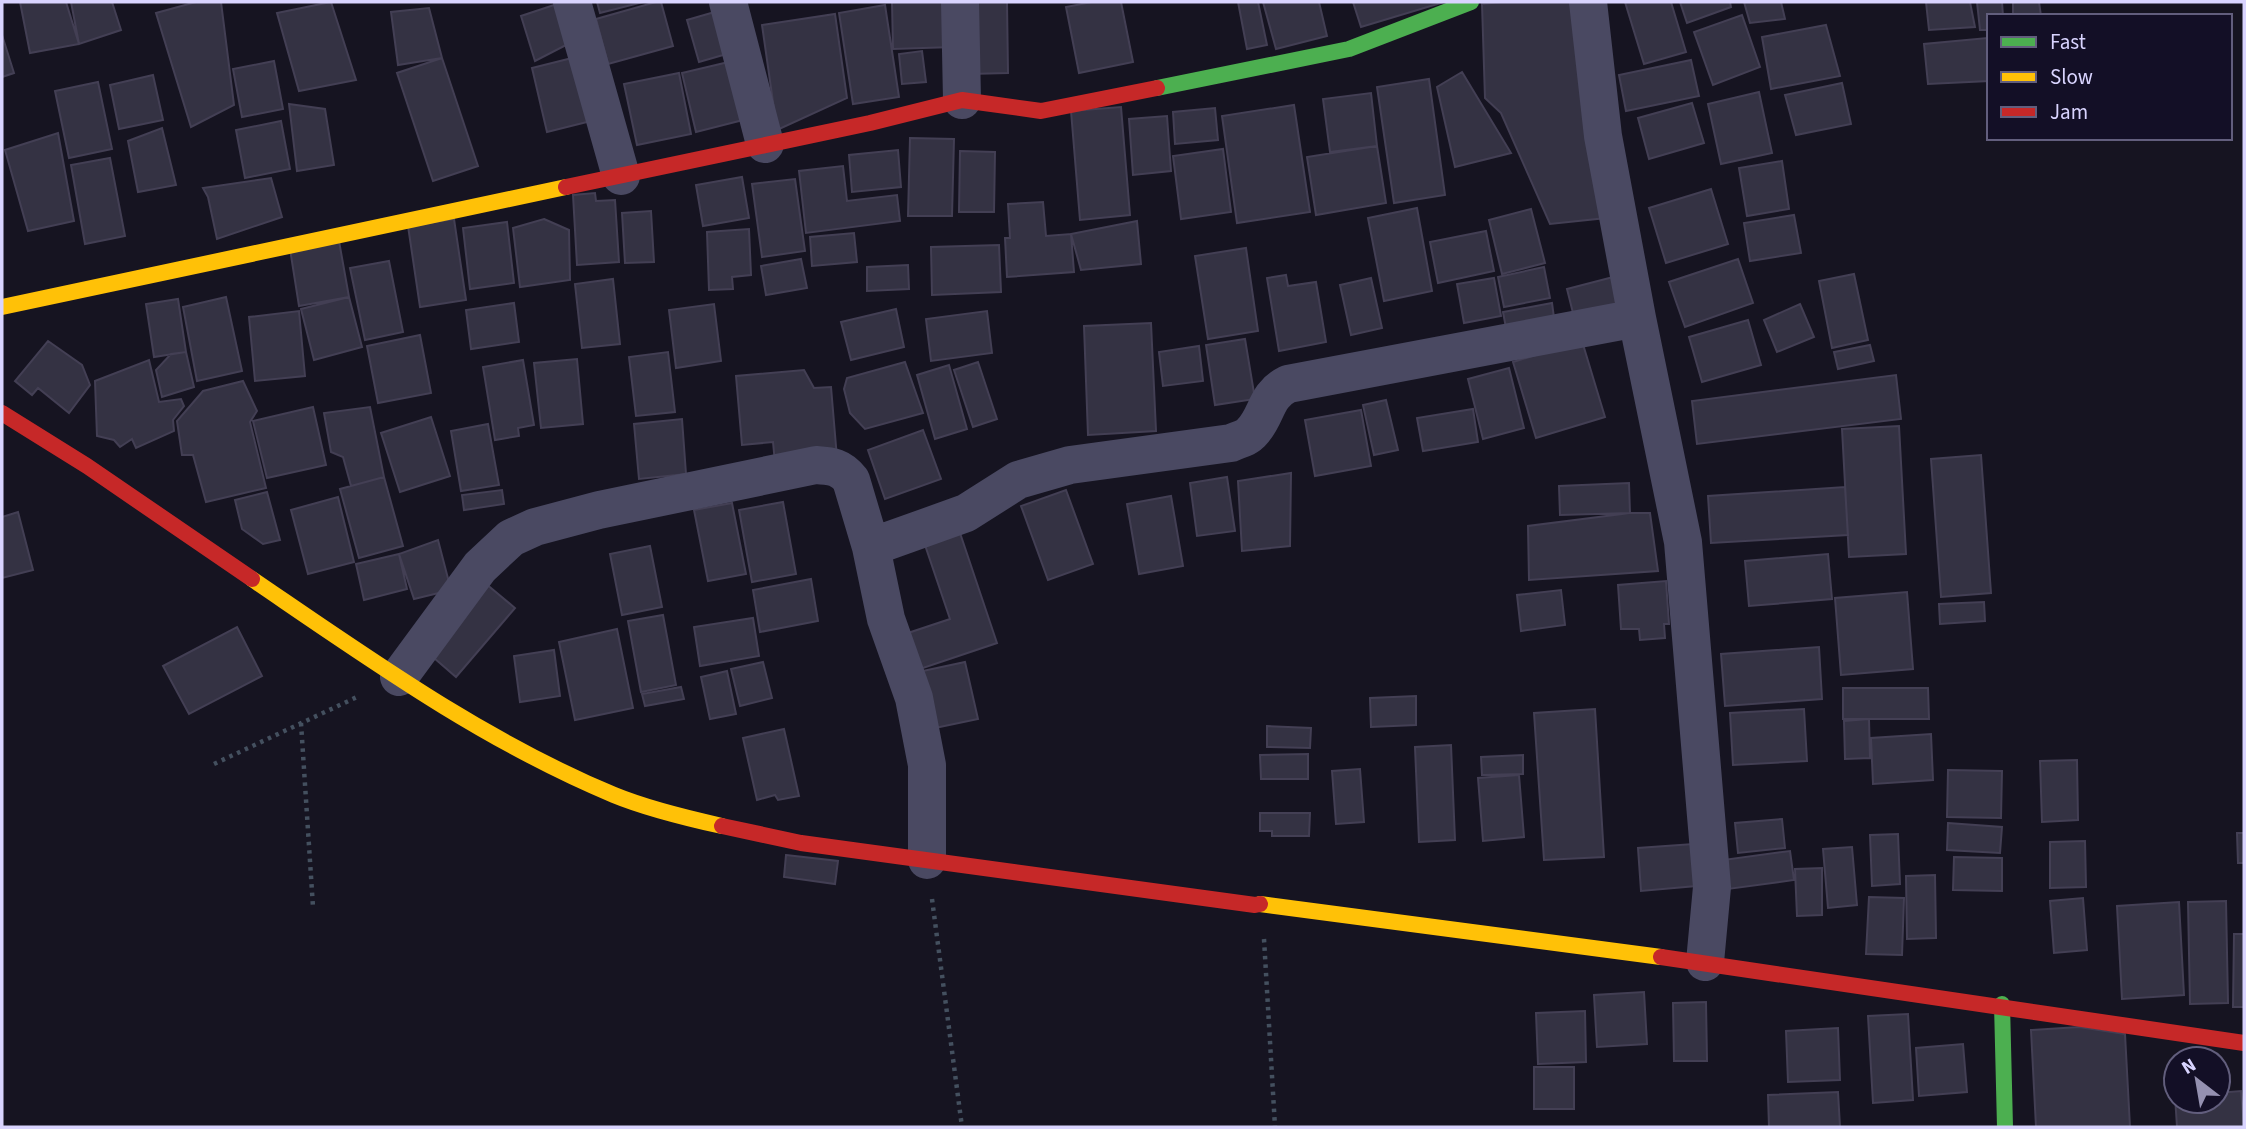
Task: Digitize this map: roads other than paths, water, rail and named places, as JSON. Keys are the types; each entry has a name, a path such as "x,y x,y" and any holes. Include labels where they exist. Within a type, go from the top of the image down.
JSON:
{"street":[{"path":"572,2 621,176"},
{"path":"728,2 765,144"},
{"path":"960,2 962,100"},
{"path":"2,307 870,123 962,100 1041,111 1349,49 1471,2"},
{"path":"1588,2 1604,136 1637,318 1683,542 1712,887 1705,962"},
{"path":"871,547 966,513 1018,480 1070,466 1231,443 1250,434 1271,397 1278,389 1288,384 1637,318"},
{"path":"2,413 88,466 399,677 524,753 616,796 695,820 801,843 1255,905 1262,903 1705,962 2002,1004 2244,1043"},
{"path":"399,677 480,567 511,538 535,527 599,510 816,465 831,466 844,471 851,480 871,547 886,619 914,698 927,765 927,860"},
{"path":"2002,1004 2005,1127"}]}
